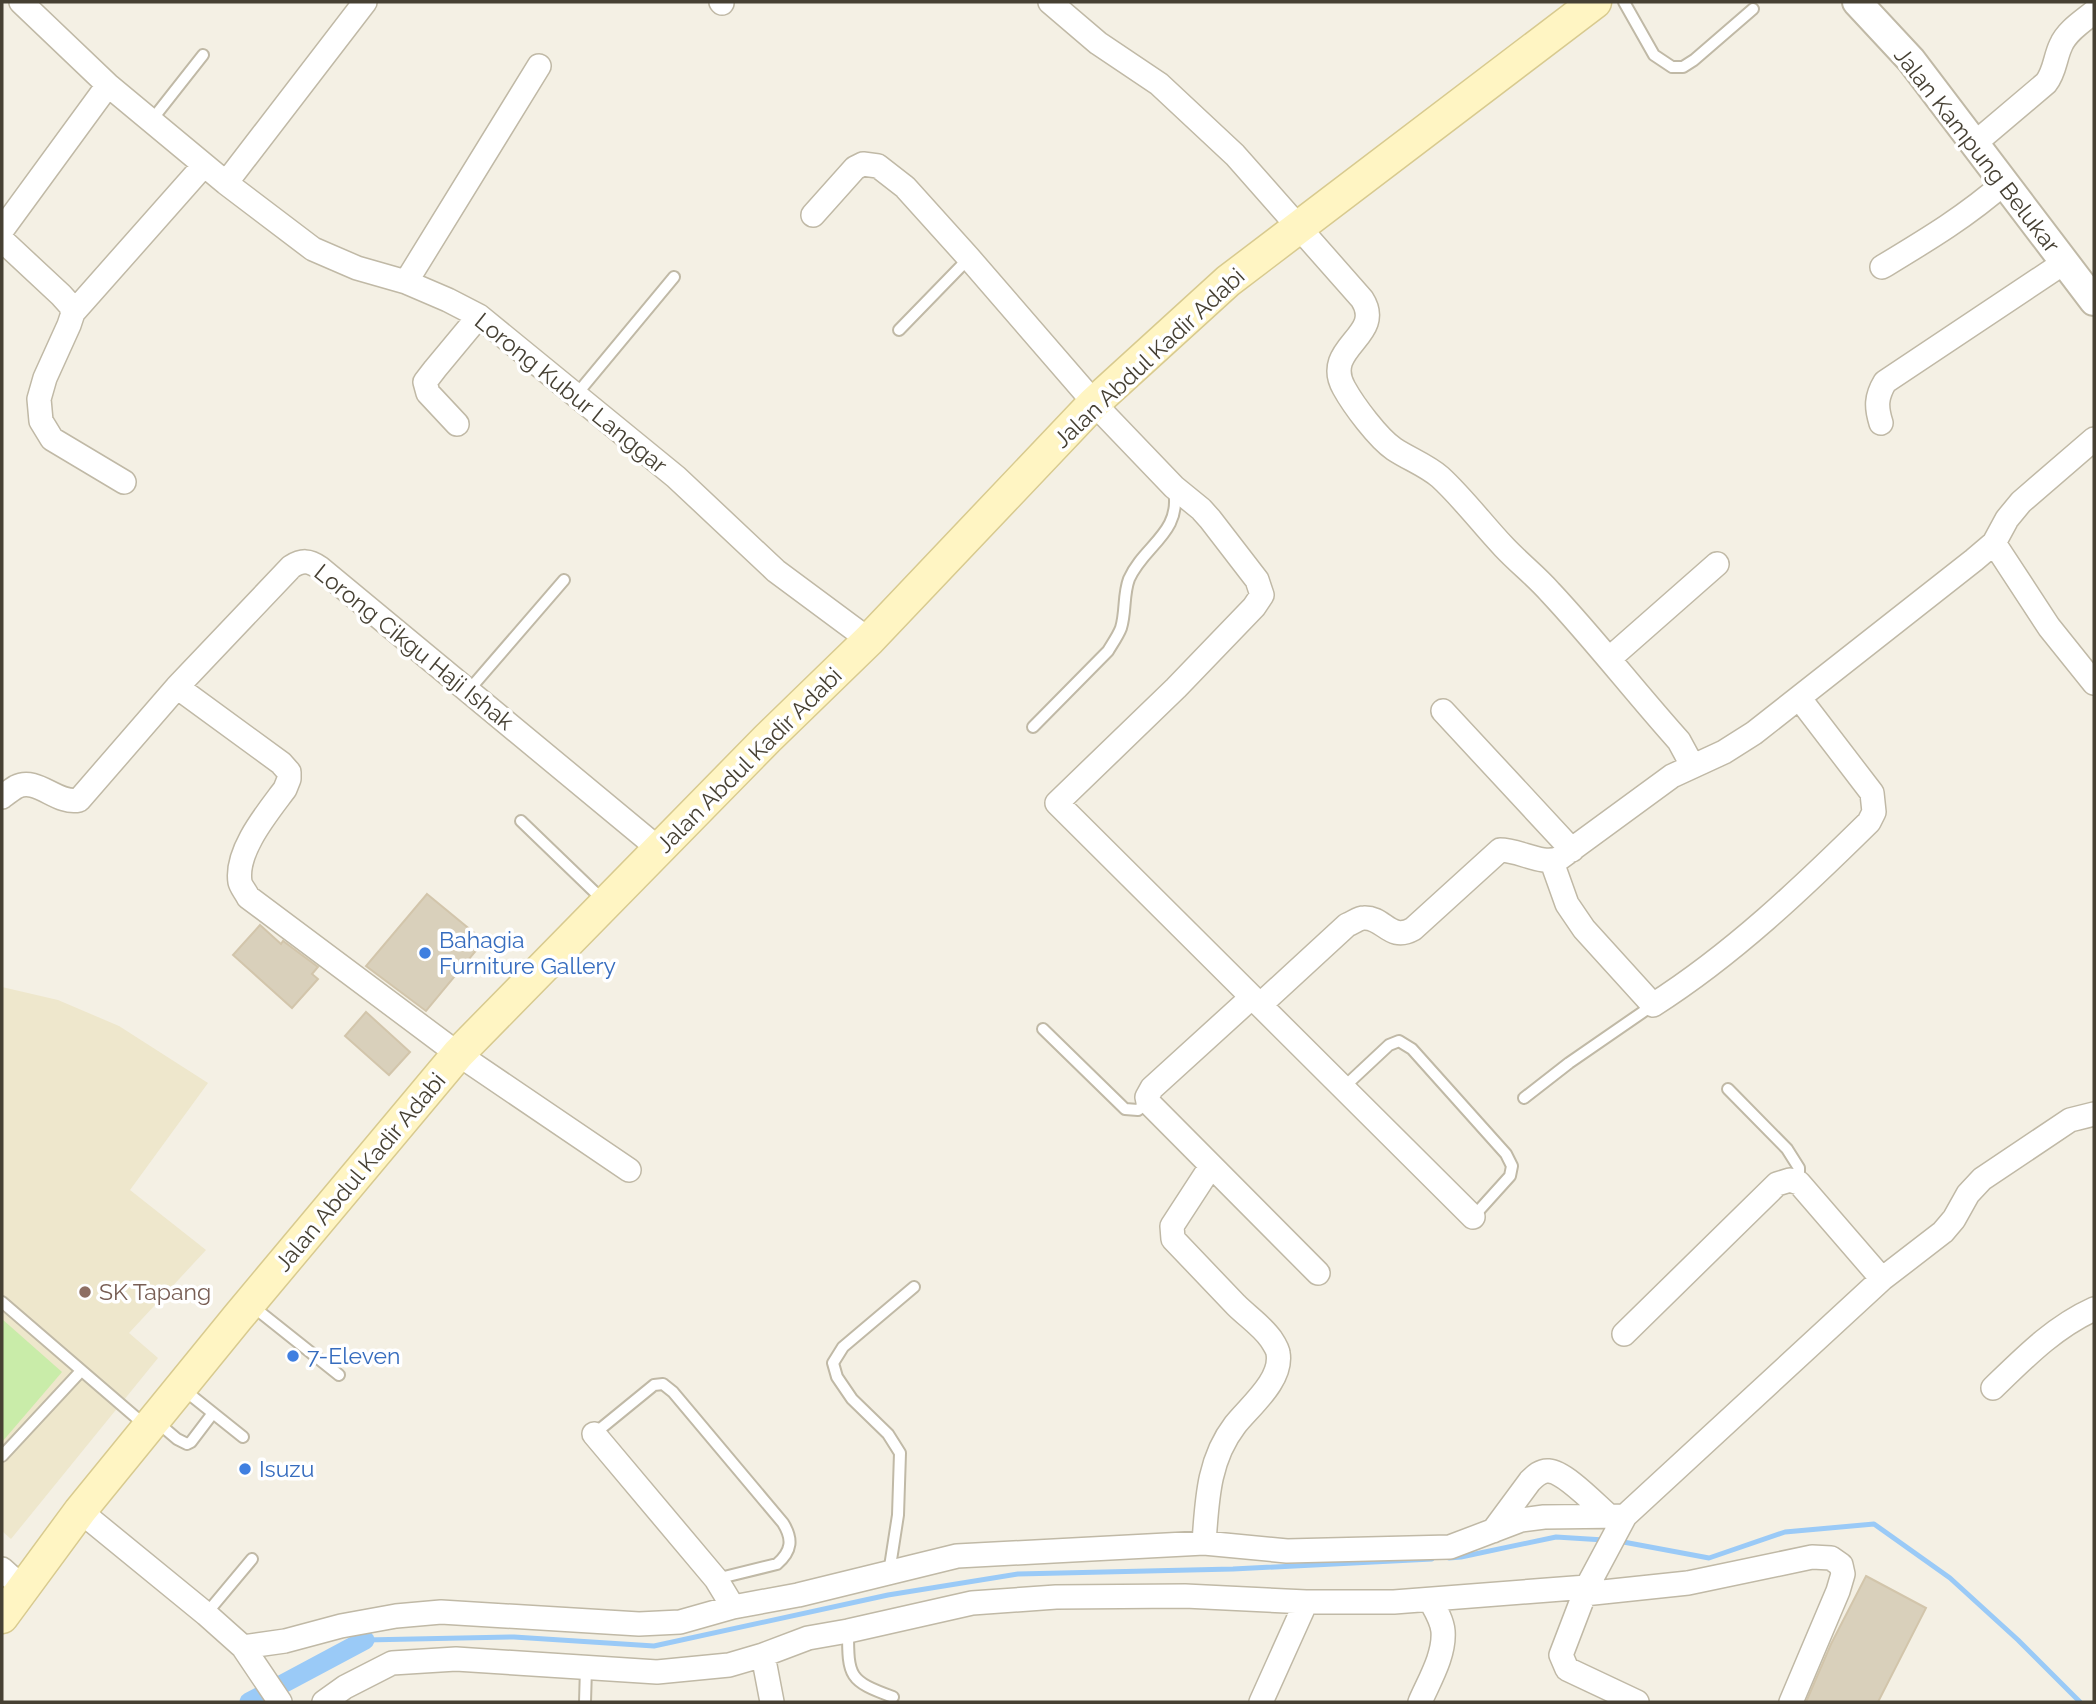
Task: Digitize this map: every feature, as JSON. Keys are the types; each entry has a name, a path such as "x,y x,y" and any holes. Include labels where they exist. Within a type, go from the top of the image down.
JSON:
{"main road":[{"name":"Jalan Abdul Kadir Adabi","path":"2,1617 13,1578 80,1511 458,1054 869,640 1094,403 1228,281 1595,2"}],"street":[{"name":"Lorong Kubur Langgar","path":"21,2 108,86 226,183 313,249 357,268 406,282 479,316 676,477 776,571 869,640"},
{"path":"226,183 365,2"},
{"path":"1050,2 1098,43 1159,84 1236,155 1299,226 1367,307 1365,327 1342,355 1339,363 1343,387 1382,440 1440,477 1512,555 1548,589 1679,741 1692,765"},
{"name":"Jalan Kampung Belukar","path":"1857,2 1911,60 2094,300"},
{"path":"1974,144 2046,83 2064,39 2094,12"},
{"path":"406,282 539,66"},
{"path":"2,230 108,86"},
{"path":"813,215 855,168 863,164 878,166 905,187 1094,403 1174,487 1210,519 1256,580 1262,595 1254,607 1176,688 1056,803 1473,1217"},
{"path":"124,482 52,439 41,421 39,399 72,313 204,165"},
{"path":"1882,267 1942,231 1981,204 2004,183"},
{"path":"2,240 61,295 70,305 72,313"},
{"path":"1881,423 1876,407 1885,382 2065,262"},
{"path":"457,424 428,393 425,382 479,316"},
{"path":"1318,1273 1148,1102 1147,1097 1152,1088 1348,925 1361,918 1370,919 1394,932 1404,934 1413,929 1500,850 1512,850 1552,862 1672,776 1744,739 1800,699 1994,543 2007,519 2021,502 2094,439"},
{"path":"1994,543 2049,627 2094,683"},
{"name":"Lorong Cikgu Haji Ishak","path":"177,687 291,567 307,561 320,568 659,849"},
{"path":"1609,659 1717,565"},
{"path":"2,797 18,786 31,785 70,802 79,800 177,687 289,772 285,789 250,840 242,863 240,883 248,897 458,1054 629,1170"},
{"path":"1552,862 1567,904 1584,929 1653,1005 1678,989 1759,926 1863,828 1874,812 1872,793 1800,699"},
{"path":"1443,710 1572,850"},
{"path":"1637,1702 1567,1669 1560,1655 1617,1520 1882,1279 1943,1232 1968,1194 1982,1179 2070,1120 2094,1114"},
{"path":"1204,1543 1207,1500 1221,1445 1236,1423 1265,1391 1276,1370 1278,1353 1270,1338 1173,1239 1172,1226 1211,1166"},
{"path":"1624,1334 1777,1184 1790,1180 1799,1183 1882,1279"},
{"path":"1993,1388 2048,1336 2094,1309"},
{"path":"594,1434 716,1579 733,1607"},
{"path":"1493,1531 1536,1474 1546,1470 1568,1480 1617,1520"},
{"path":"80,1511 206,1614 246,1651 280,1702"},
{"path":"246,1651 341,1626 441,1612 639,1624 680,1622 733,1607 798,1595 957,1556 1204,1543 1287,1550 1450,1548 1521,1520 1544,1517 1617,1520"},
{"path":"324,1702 345,1687 392,1663 456,1659 657,1672 729,1665 808,1638 972,1603 1056,1597 1185,1596 1306,1602 1394,1602 1587,1586 1688,1583 1812,1557 1830,1558 1841,1565 1843,1574 1839,1591 1791,1702"},
{"path":"1420,1702 1441,1650 1443,1631 1430,1600"},
{"path":"1261,1702 1306,1602"},
{"path":"763,1655 772,1702"}],"lane":[{"path":"1624,2 1654,55 1662,62 1683,67 1754,9"},
{"path":"151,121 203,55"},
{"path":"899,330 969,258"},
{"path":"576,395 674,278"},
{"path":"1033,727 1108,651 1122,626 1129,580 1141,559 1171,526 1176,500 1174,487"},
{"path":"469,690 564,580"},
{"path":"521,821 606,903"},
{"path":"1524,1098 1653,1005"},
{"path":"1043,1029 1125,1109 1138,1110 1148,1102"},
{"path":"1343,1088 1389,1045 1399,1041 1412,1049 1506,1154 1512,1166 1510,1176 1473,1217"},
{"path":"1728,1088 1787,1149 1799,1168 1799,1183"},
{"path":"889,1573 898,1515 900,1453 888,1434 852,1399 838,1377 833,1363 843,1347 914,1287"},
{"path":"2,1303 81,1371 151,1424 177,1439 187,1444 191,1442 213,1413"},
{"path":"249,1304 339,1375"},
{"path":"2,1456 81,1371"},
{"path":"594,1434 654,1385 663,1384 673,1392 783,1523 791,1540 785,1557 777,1564 716,1579"},
{"path":"181,1387 243,1437"},
{"path":"206,1614 252,1559"},
{"path":"848,1631 849,1666 854,1677 867,1688 893,1697"},
{"path":"585,1702 586,1668"}],"shaded area":[{"name":"SK Tapang","path":"2,987 58,1000 119,1026 208,1083 130,1190 206,1250 129,1333 158,1358 11,1539 2,1531"}],"green space":[{"path":"2,1319 62,1372 2,1442"}],"building":[{"name":"Bahagia Furniture Gallery","path":"427,894 484,941 426,1011 366,966"},
{"path":"260,925 281,944 283,941 318,967 312,974 318,979 292,1008 233,955"},
{"path":"366,1012 410,1052 389,1075 345,1036"},
{"path":"1866,1576 1926,1608 1878,1702 1806,1702 1831,1644"}],"waterway":[{"path":"1618,1541 1709,1558 1785,1532 1874,1524 1950,1578 2080,1702"},
{"path":"1449,1558 1556,1537 1604,1540"},
{"path":"365,1640 514,1637 654,1646 888,1595 1018,1574 1233,1569 1432,1559"},
{"path":"249,1702 365,1640"}],"place":[{"name":"Bahagia Furniture Gallery","path":"425,953"},
{"name":"SK Tapang","path":"85,1292"},
{"name":"7-Eleven","path":"293,1356"},
{"name":"Isuzu","path":"245,1469"}]}
